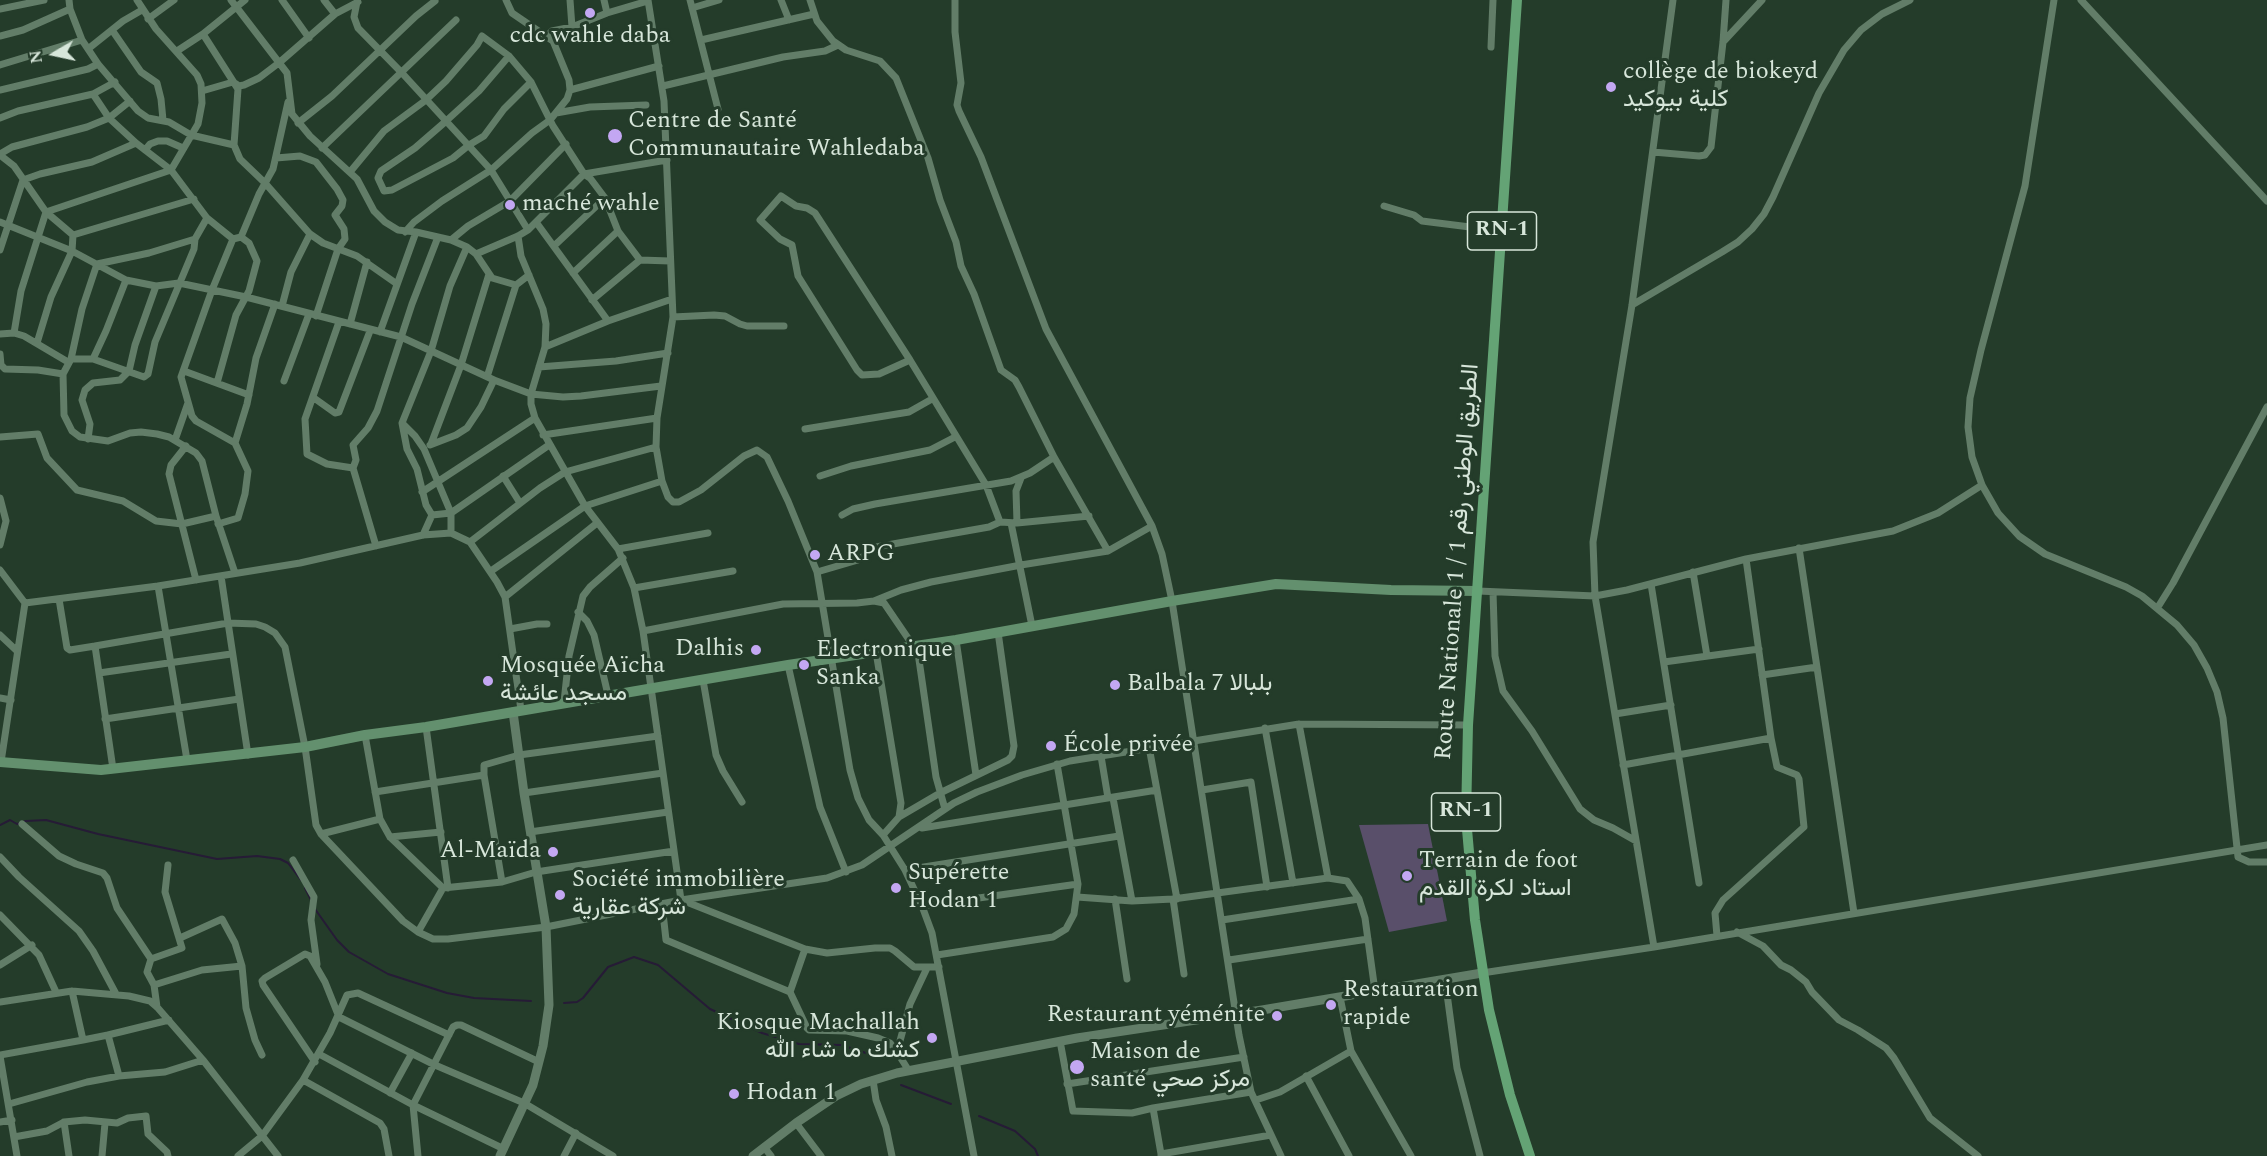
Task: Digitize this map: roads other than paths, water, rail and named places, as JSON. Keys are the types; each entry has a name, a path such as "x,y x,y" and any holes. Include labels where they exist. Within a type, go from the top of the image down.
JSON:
{"main road":[{"name":"Route Nationale 1 / الطريق الوطني رقم 1","path":"1517,0 1468,724 1466,818 1482,973 1495,1041 1509,1095 1530,1156"},
{"path":"1,762 65,769 113,768 248,755 366,735 426,728 564,702 788,665 956,640 1276,584 1391,590 1478,591"}],"street":[{"path":"0,9 44,0"},
{"path":"69,0 70,9 82,40 98,64 138,111 148,118 163,120 179,126 191,135 234,145"},
{"path":"46,212 171,170 195,131 201,115 202,91 197,75 148,19 137,0"},
{"path":"148,19 174,0"},
{"path":"177,51 203,34 234,3 244,0"},
{"path":"282,0 309,38"},
{"path":"324,0 335,15"},
{"path":"405,232 414,222 442,201 491,170 550,120 567,99 570,90 569,80 558,50 547,36 512,13 506,0"},
{"path":"570,0 572,27"},
{"path":"604,0 608,13"},
{"path":"547,36 552,31 572,27 648,0 663,86 673,317 657,418 656,447 662,481 668,497 673,502 679,502 701,490 750,452 757,450 767,457 788,501 817,572 850,770 858,798 869,820 883,835 905,870 932,933 958,1060 974,1156"},
{"path":"690,0 718,109"},
{"path":"692,8 719,0"},
{"path":"781,0 789,20"},
{"path":"810,0 823,31 838,45 846,50 880,61 896,78 928,158 940,200 956,242 961,266 974,294 1000,370 1015,380 1054,457 1108,551"},
{"path":"955,0 955,32 961,83 957,105 959,111 981,158 1046,329 1152,526 1162,554 1172,601 1192,741 1202,790 1244,1057 1251,1092 1281,1156"},
{"path":"1491,47 1493,0"},
{"path":"1654,947 1595,596 1593,542 1632,305 1673,0"},
{"path":"1653,152 1699,156 1709,152 1726,0"},
{"path":"1723,42 1762,0"},
{"path":"1632,305 1738,242 1752,229 1773,197 1819,93 1844,50 1861,30 1882,14 1910,0"},
{"path":"2054,0 2025,186 1970,398 1968,427 1971,447 1982,485 2005,520 2019,536 2045,554 2126,587 2158,607 2194,645 2217,692 2223,718 2238,857 2249,862 2267,862"},
{"path":"2081,0 2267,201"},
{"path":"202,91 233,82 239,86 244,85 259,78 335,15 358,1"},
{"path":"358,1 354,17 356,24 491,170 528,230"},
{"path":"298,123 332,96 416,16 435,1"},
{"path":"234,3 287,73 292,114 298,123 357,179 374,211 385,222 405,232 416,232 451,240 466,247 476,254 489,274 496,280 516,285"},
{"path":"0,36 23,30 70,9"},
{"path":"88,49 123,21 142,10"},
{"path":"701,40 814,14"},
{"path":"322,148 456,20"},
{"path":"112,30 141,72 157,83 163,120"},
{"path":"203,34 231,74 238,89 234,145 240,159 265,183 310,234 323,243 367,262 397,284"},
{"path":"350,172 384,131 426,100 469,56 482,36 509,56 531,82 550,120 584,174 590,178 605,198 618,231 640,260"},
{"path":"0,65 82,40"},
{"path":"663,86 783,57 825,51 838,45"},
{"path":"509,56 479,91 445,122 415,148 381,171 378,178 384,191 392,190 453,158 484,136 504,110 531,82"},
{"path":"0,90 88,69 98,64"},
{"path":"570,90 659,66"},
{"path":"0,118 18,111 93,94 115,82"},
{"path":"93,94 109,118 136,143 171,170 207,218 233,239"},
{"path":"241,237 276,158 289,95"},
{"path":"73,235 46,212 14,166 0,154 12,147 71,132 109,118 130,101"},
{"path":"555,113 590,107 646,105"},
{"path":"145,150 150,144 158,141 167,141 183,148"},
{"path":"23,180 92,162 136,143"},
{"path":"451,240 468,226 510,201 566,144"},
{"path":"276,158 308,158 324,170 343,200 342,206 335,215 346,234 284,381"},
{"path":"324,170 334,159"},
{"path":"476,254 528,230 584,174 667,160"},
{"path":"0,250 23,180"},
{"path":"910,360 879,375 862,375 856,370 798,276 792,245 780,239 760,220 781,196 796,206 807,208 815,213 910,360 986,485 1000,522"},
{"path":"73,235 194,198"},
{"path":"555,245 605,198"},
{"path":"1384,206 1414,215 1422,221 1502,231"},
{"path":"14,333 21,291 46,212"},
{"path":"0,334 14,333 70,360 93,359 144,376 148,374 154,342 194,249 195,239 207,218"},
{"path":"0,222 37,239 72,251 126,280 156,286 179,283 246,297 370,331 401,337 490,378 531,394 580,396 661,386"},
{"path":"536,222 555,245 608,321"},
{"path":"573,273 618,231"},
{"path":"380,333 416,232"},
{"path":"235,443 249,395 256,358 291,272 310,234"},
{"path":"37,343 51,297 72,251 73,235"},
{"path":"518,236 519,247 543,309 546,324 545,347 531,394 535,418 585,506 618,549 634,588 644,631 681,900"},
{"path":"233,239 241,237"},
{"path":"217,383 236,315 246,297 257,261 249,243 241,237"},
{"path":"376,546 353,468 356,460 353,445 368,428 377,411 389,380 401,337 438,237"},
{"path":"98,264 149,253 195,239"},
{"path":"218,524 238,518 245,494 248,471 235,443 196,421 181,384 212,290 233,239"},
{"path":"423,535 432,515 422,492 417,469 407,449 402,423 431,351 444,313 450,286 466,247"},
{"path":"592,300 640,260 670,261"},
{"path":"350,324 367,262"},
{"path":"98,264 82,309 70,360 63,374 64,415 67,424 80,437 88,439 113,440 130,433 141,432 157,434 186,446 202,461 218,524 235,573"},
{"path":"431,444 461,364 489,274"},
{"path":"424,449 467,428 481,407 516,285 529,275"},
{"path":"93,359 126,280"},
{"path":"88,439 90,424 82,400 85,390 93,383 120,380 129,371 135,345 156,286"},
{"path":"545,347 608,321 672,299"},
{"path":"673,317 725,315 747,326 784,326"},
{"path":"339,322 305,419 307,454 327,464 353,468"},
{"path":"314,398 335,413 339,412 370,331"},
{"path":"539,367 616,361 668,352"},
{"path":"0,354 1,365 5,369 38,370 63,374"},
{"path":"184,371 249,395"},
{"path":"805,429 909,412 932,399"},
{"path":"175,440 189,403"},
{"path":"2158,607 2266,410"},
{"path":"422,492 535,418"},
{"path":"543,435 657,418"},
{"path":"402,423 424,449 451,513 451,533"},
{"path":"0,437 38,434 47,458 77,490 123,501 156,521 182,524 216,516"},
{"path":"820,476 851,466 930,450 955,437"},
{"path":"432,515 451,513 549,445"},
{"path":"186,446 169,469 196,580"},
{"path":"470,542 565,472 656,447"},
{"path":"842,514 875,504 999,484 1021,478 1054,457"},
{"path":"503,476 520,503"},
{"path":"1021,478 1016,491 1014,523 1032,626"},
{"path":"491,571 585,506 662,481"},
{"path":"1478,591 1595,596 1746,559 1869,536 1909,526 1938,513 1982,485"},
{"path":"0,498 6,521 0,545"},
{"path":"817,572 858,560 876,548 989,527 1000,522 1014,523 1089,516"},
{"path":"505,597 597,523"},
{"path":"644,631 783,604 874,601 901,590 931,582 1108,551 1152,526"},
{"path":"25,603 221,576 300,563 423,535 451,533 470,542 491,571 505,597 510,629 519,754 546,927 549,1005 533,1085 502,1152 319,1054"},
{"path":"618,549 708,533"},
{"path":"1799,548 1854,913"},
{"path":"564,702 566,676 583,596 622,558"},
{"path":"1717,936 1715,913 1723,900 1804,827 1797,775 1777,767 1746,559"},
{"path":"0,570 25,603 1,762"},
{"path":"634,588 733,571"},
{"path":"1693,572 1707,656"},
{"path":"221,576 248,755"},
{"path":"1651,584 1699,883"},
{"path":"158,586 188,760"},
{"path":"1493,592 1495,656 1503,691 1532,731 1580,809 1594,820 1636,841"},
{"path":"59,599 68,650 228,623 256,624 275,633 285,647 305,747 316,825 321,834 403,921 433,939 546,927 662,903 827,878 862,865 945,809 992,786 1057,764 1299,724 1468,724"},
{"path":"874,601 884,603 915,646 940,793 945,809"},
{"path":"578,612 587,621 594,635 608,696"},
{"path":"510,629 547,624"},
{"path":"883,835 899,817 940,793 1008,760 1014,752 998,632"},
{"path":"0,635 17,651"},
{"path":"956,640 976,775"},
{"path":"95,646 113,768"},
{"path":"1664,662 1759,649"},
{"path":"876,652 901,803 899,817"},
{"path":"99,673 231,654"},
{"path":"788,665 820,807 846,872"},
{"path":"1762,675 1817,667"},
{"path":"703,680 716,755 742,802"},
{"path":"0,698 10,700"},
{"path":"105,718 239,699"},
{"path":"1615,714 1671,705"},
{"path":"1299,724 1328,878"},
{"path":"418,932 446,888 441,832 426,728"},
{"path":"1265,728 1293,883"},
{"path":"366,735 380,819 390,837 446,888 502,882 536,872 674,851"},
{"path":"502,882 484,775 483,767 487,763 519,754 658,736"},
{"path":"1623,765 1771,738"},
{"path":"1149,747 1175,899 1184,974"},
{"path":"1101,756 1132,901"},
{"path":"937,955 1053,937 1066,929 1074,914 1078,884 1057,764"},
{"path":"524,793 663,773"},
{"path":"375,792 484,775"},
{"path":"1202,790 1251,782 1267,887"},
{"path":"920,828 1157,790"},
{"path":"530,832 668,812"},
{"path":"321,834 380,819"},
{"path":"22,824 59,856 103,873 107,878 117,908 151,959"},
{"path":"390,837 441,832"},
{"path":"905,870 1119,836"},
{"path":"753,1156 836,1096 873,1080 958,1060 1060,1041 1654,947 2267,845"},
{"path":"0,857 79,931 93,951 116,994"},
{"path":"292,860 314,897 311,920 318,969"},
{"path":"151,959 182,948 165,892 168,866"},
{"path":"1077,897 1132,901 1175,899 1328,878 1347,881 1359,899 1365,918 1375,991"},
{"path":"922,906 1078,884"},
{"path":"1115,899 1127,979"},
{"path":"1222,920 1359,899"},
{"path":"681,900 805,949 827,953 864,948 890,948 910,965 927,968 939,967"},
{"path":"662,903 666,940 790,992"},
{"path":"0,915 32,945 57,992"},
{"path":"180,938 222,919 235,943 242,966 248,1016 262,1055"},
{"path":"1737,932 1763,946 1781,965 1806,982 1812,992 1839,1020 1858,1029 1886,1048 1930,1118 1978,1156"},
{"path":"1228,960 1368,939"},
{"path":"0,965 32,945"},
{"path":"805,949 790,992 809,1030 835,1030 865,1034 890,1043 909,1071"},
{"path":"315,1062 262,981 305,954 310,956 318,969 335,1002 339,1017 435,1065 524,1103 613,1156"},
{"path":"151,959 147,972 154,985 158,1007"},
{"path":"154,985 202,970 242,966"},
{"path":"897,1052 910,1004 927,968"},
{"path":"1445,979 1457,1068 1480,1156"},
{"path":"72,991 83,1040"},
{"path":"0,1002 72,991 141,998 158,1007 203,1060 278,1156"},
{"path":"238,1156 262,1136 303,1080 339,1017 347,995 358,993 449,1035"},
{"path":"1340,997 1351,1051 1411,1156"},
{"path":"17,1156 0,1056 108,1035 169,1020"},
{"path":"418,1156 413,1105 453,1027 461,1025 539,1062"},
{"path":"108,1035 119,1076"},
{"path":"1060,1041 1074,1111 1132,1113 1251,1092"},
{"path":"1256,1100 1280,1092 1351,1051"},
{"path":"390,1093 412,1053"},
{"path":"1067,1084 1244,1057"},
{"path":"9,1104 56,1090 119,1076 165,1072 203,1060"},
{"path":"1306,1076 1349,1156"},
{"path":"303,1080 380,1123 384,1129 389,1156"},
{"path":"873,1080 876,1100 886,1127 892,1156"},
{"path":"1153,1108 1161,1155 1271,1136"},
{"path":"14,1137 47,1131 64,1122 86,1120 105,1123 146,1116 148,1134 167,1152 168,1156"},
{"path":"0,1122 12,1120"},
{"path":"64,1122 69,1156"},
{"path":"102,1156 105,1123"},
{"path":"796,1123 821,1156"},
{"path":"564,1156 576,1133"},
{"path":"1210,1146 1211,1156"},
{"path":"764,1147 771,1156"}],"waterway":[{"path":"0,825 10,820 17,824 46,820 98,834 217,859 257,856 280,859 288,863 301,880"},
{"path":"305,888 312,902"},
{"path":"315,909 337,940 349,952 388,974 447,993 474,998 531,1001"},
{"path":"564,1003 577,1002 583,998 608,967 634,957 658,965 710,1009 762,1033 799,1044 841,1045 869,1054"},
{"path":"901,1085 951,1104"},
{"path":"979,1116 1015,1131 1035,1149 1038,1156"}],"place":[{"name":"cdc wahle daba","path":"590,13"},
{"name":"collège de biokeyd كلية بيوكيد","path":"1611,87"},
{"name":"Centre de Santé Communautaire Wahledaba","path":"615,136"},
{"name":"maché wahle","path":"510,205"},
{"name":"ARPG","path":"815,555"},
{"name":"Dalhis","path":"756,650"},
{"name":"Electronique Sanka","path":"804,665"},
{"name":"Mosquée Aïcha مسجد عائشة","path":"488,681"},
{"name":"Balbala 7 بلبالا","path":"1115,685"},
{"name":"École privée","path":"1051,746"},
{"name":"Al-Maïda","path":"553,852"},
{"name":"Terrain de foot استاد لكرة القدم","path":"1407,876"},
{"name":"Supérette Hodan 1","path":"896,888"},
{"name":"Société immobilière شركة عقارية","path":"560,895"},
{"name":"Restauration rapide","path":"1331,1005"},
{"name":"Restaurant yéménite","path":"1277,1016"},
{"name":"Kiosque Machallah كشك ما شاء الله","path":"932,1038"},
{"name":"Maison de santé مركز صحي","path":"1077,1067"},
{"name":"Hodan 1","path":"734,1094"}]}
